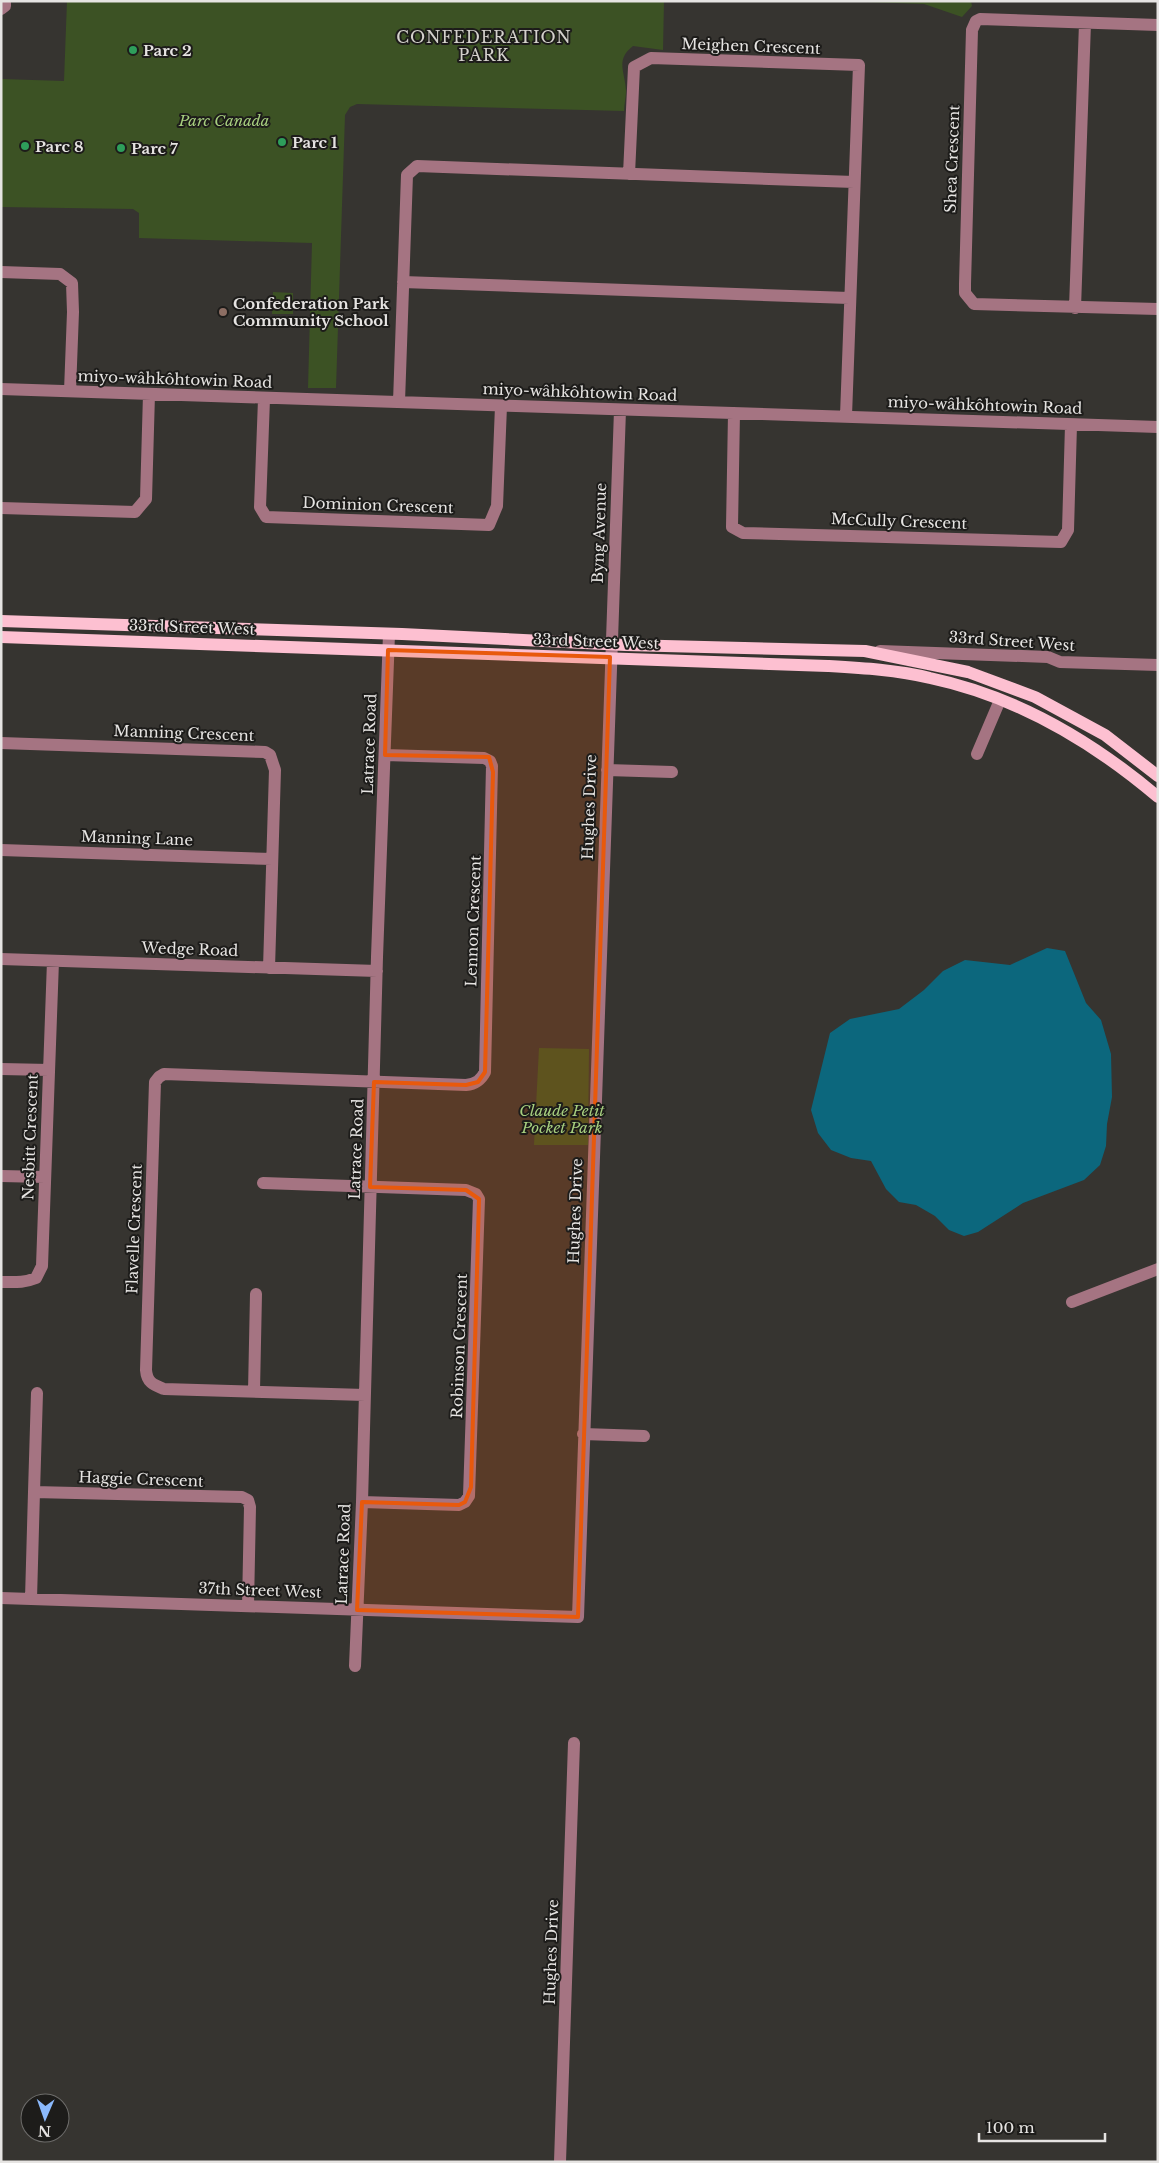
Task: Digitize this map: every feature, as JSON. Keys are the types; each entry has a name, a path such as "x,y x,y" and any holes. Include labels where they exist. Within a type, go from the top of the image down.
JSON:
{"main road":[{"name":"33rd Street West","path":"1,621 389,634 611,644 865,651 968,672 1035,697 1105,735 1158,776"},
{"name":"33rd Street West","path":"1,637 876,669 930,678 960,686 1044,718 1108,757 1158,796"}],"street":[{"path":"1,9 5,6 5,1"},
{"name":"Shea Crescent","path":"1158,25 980,18 976,21 972,30 965,293 974,304 1158,310"},
{"path":"1075,308 1085,23"},
{"name":"Meighen Crescent","path":"629,174 634,67 651,58 859,65 846,416"},
{"path":"399,402 407,175 417,166 854,182"},
{"path":"1,272 60,274 72,283 73,312 70,391"},
{"path":"403,282 849,298"},
{"name":"miyo-wâhkôhtowin Road","path":"1,389 1158,427"},
{"path":"1,508 135,512 146,499 149,394"},
{"name":"Dominion Crescent","path":"264,399 260,507 266,517 479,524 489,524 497,506 501,406"},
{"name":"Byng Avenue","path":"610,658 620,410"},
{"name":"McCully Crescent","path":"734,413 732,527 743,533 1061,542 1068,530 1071,425"},
{"name":"Latrace Road","path":"355,1666 362,1502 370,1187 389,634"},
{"name":"33rd Street West","path":"865,651 1048,657 1060,662 1158,665"},
{"name":"Hughes Drive","path":"578,1617 610,658"},
{"path":"977,754 1000,700"},
{"name":"Manning Crescent","path":"1,743 265,752 270,755 276,770 269,968"},
{"name":"Lennon Crescent","path":"374,1082 466,1085 478,1082 485,1072 492,766 490,760 484,758 385,755"},
{"path":"607,770 672,772"},
{"name":"Manning Lane","path":"1,850 272,859"},
{"name":"Wedge Road","path":"1,959 377,971"},
{"name":"Nesbitt Crescent","path":"1,1282 30,1280 36,1278 40,1273 43,1253 52,961"},
{"path":"1,1069 49,1070"},
{"name":"Flavelle Crescent","path":"365,1395 164,1389 150,1383 146,1378 155,1082 158,1077 164,1074 374,1082"},
{"path":"1,1176 45,1178"},
{"name":"Robinson Crescent","path":"263,1183 466,1190 476,1194 480,1204 469,1496 465,1502 459,1505 362,1502"},
{"path":"1072,1302 1158,1269"},
{"path":"254,1391 256,1294"},
{"path":"31,1599 36,1393"},
{"path":"583,1434 644,1436"},
{"name":"Haggie Crescent","path":"34,1492 242,1497 248,1500 250,1507 248,1606"},
{"name":"37th Street West","path":"1,1598 578,1617"},
{"name":"Hughes Drive","path":"560,2162 574,1744"}],"highlighted area":[{"path":"388,650 610,657 578,1617 357,1610 362,1502 459,1505 465,1502 471,1487 479,1199 466,1190 370,1187 374,1082 466,1085 478,1082 485,1072 493,772 489,757 385,755"}],"green space":[{"name":"Parc Canada","path":"67,1 664,1 663,50 633,46 627,51 622,66 626,91 624,111 357,104 350,107 345,115 336,388 308,388 312,243 139,238 139,213 133,209 1,207 1,79 64,81"},
{"path":"839,1 971,1 972,6 962,17 924,4"},
{"path":"273,292 293,293 293,314 272,314"},
{"name":"Claude Petit Pocket Park","path":"539,1048 589,1049 588,1145 534,1145"}],"water":[{"path":"1047,948 1065,951 1086,1003 1101,1020 1111,1054 1112,1097 1107,1124 1106,1146 1100,1165 1084,1180 1023,1203 978,1232 964,1236 949,1230 935,1216 916,1205 899,1202 886,1189 871,1161 851,1158 831,1150 818,1133 811,1110 830,1033 850,1019 899,1009 924,990 943,971 965,960 1010,965"}],"place":[{"name":"Parc 2","path":"133,50"},
{"name":"Parc 1","path":"282,142"},
{"name":"Parc 8","path":"25,146"},
{"name":"Parc 7","path":"121,148"},
{"name":"Confederation Park Community School","path":"223,312"}],"district":[{"name":"CONFEDERATION PARK","path":"484,46"}]}
